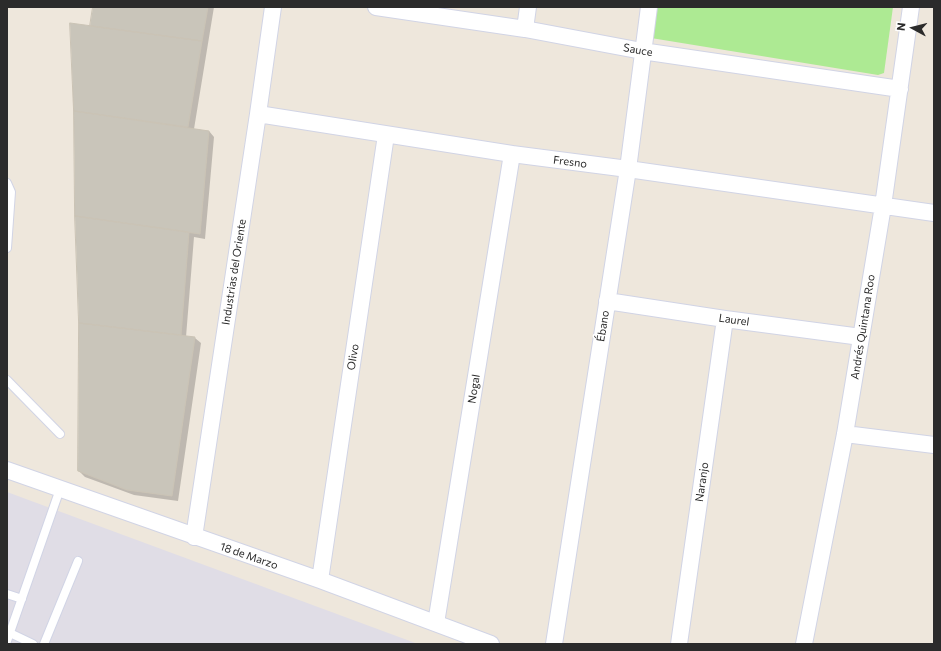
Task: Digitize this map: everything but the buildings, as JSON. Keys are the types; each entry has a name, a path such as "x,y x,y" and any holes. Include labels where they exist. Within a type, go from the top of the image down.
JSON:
{"street":[{"name":"Industrias del Oriente","path":"194,536 273,7"},
{"name":"Sauce","path":"376,7 406,10 642,51 900,89"},
{"path":"525,30 528,7"},
{"name":"Ébano","path":"554,644 628,169 642,51 649,7"},
{"name":"Andrés Quintana Roo","path":"804,644 846,434 883,206 911,7"},
{"name":"Fresno","path":"258,114 512,154 628,169 934,213"},
{"name":"Olivo","path":"320,580 386,135"},
{"name":"Nogal","path":"436,623 512,154"},
{"name":"Laurel","path":"607,301 725,319 861,337"},
{"name":"Naranjo","path":"679,644 725,319"},
{"path":"846,434 934,445"},
{"name":"18 de Marzo","path":"7,470 320,580 491,644"}],"lane":[{"path":"7,183 11,192 7,248"},
{"path":"7,380 60,434"},
{"path":"7,641 60,489"},
{"path":"44,644 78,560"},
{"path":"7,594 22,599"},
{"path":"10,633 32,644"}],"shaded area":[{"path":"7,492 418,644 7,644"}],"green space":[{"path":"651,7 893,7 884,73 878,75 651,38"}]}
